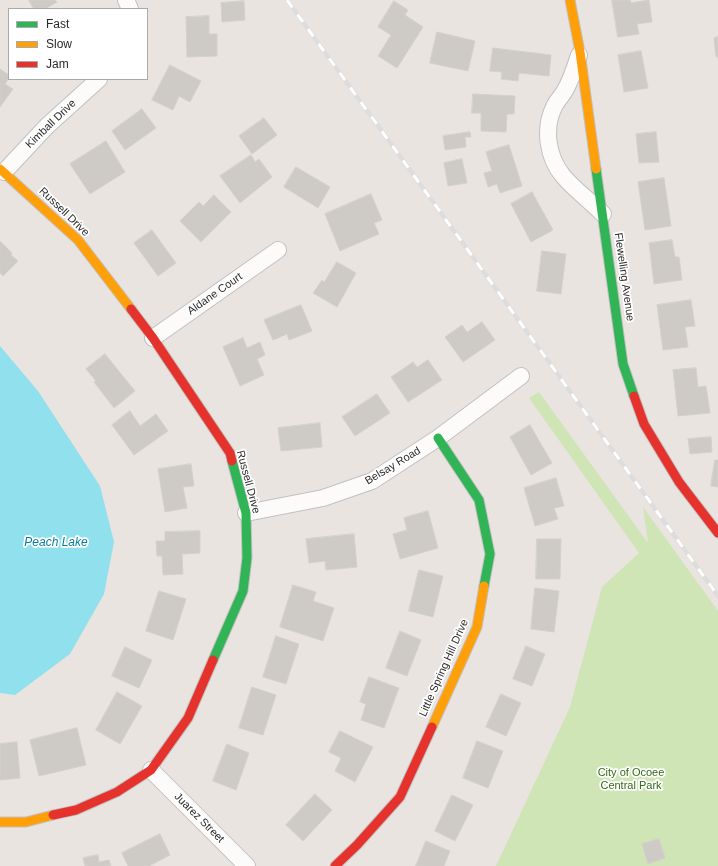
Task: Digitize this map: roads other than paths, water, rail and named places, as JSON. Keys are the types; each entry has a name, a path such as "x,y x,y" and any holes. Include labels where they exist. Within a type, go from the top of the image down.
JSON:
{"street":[{"name":"Flewelling Avenue","path":"570,0 580,52 624,364 644,424 679,482 718,533"},
{"path":"580,52 571,80 554,107 548,125 547,139 554,162 563,176 603,214"},
{"name":"Kimball Drive","path":"2,171 47,126 98,80"},
{"name":"Russell Drive","path":"0,822 26,822 76,810 117,792 151,770 188,718 243,591 247,558 246,514 230,453 153,338 78,240 2,171"},
{"name":"Aldane Court","path":"153,338 278,250"},
{"name":"Belsay Road","path":"246,514 323,498 372,481 438,438 521,376"},
{"name":"Little Spring Hill Drive","path":"335,866 357,845 400,797 477,627 490,554 479,500 438,438"},
{"name":"Juarez Street","path":"151,770 247,866"}],"water":[{"name":"Peach Lake","path":"0,346 38,391 100,486 114,542 104,594 70,654 15,695 0,693"}],"railway":[{"path":"287,0 718,596"}],"park label":[{"name":"City of Ocoee Central Park","path":"631,779"}]}
